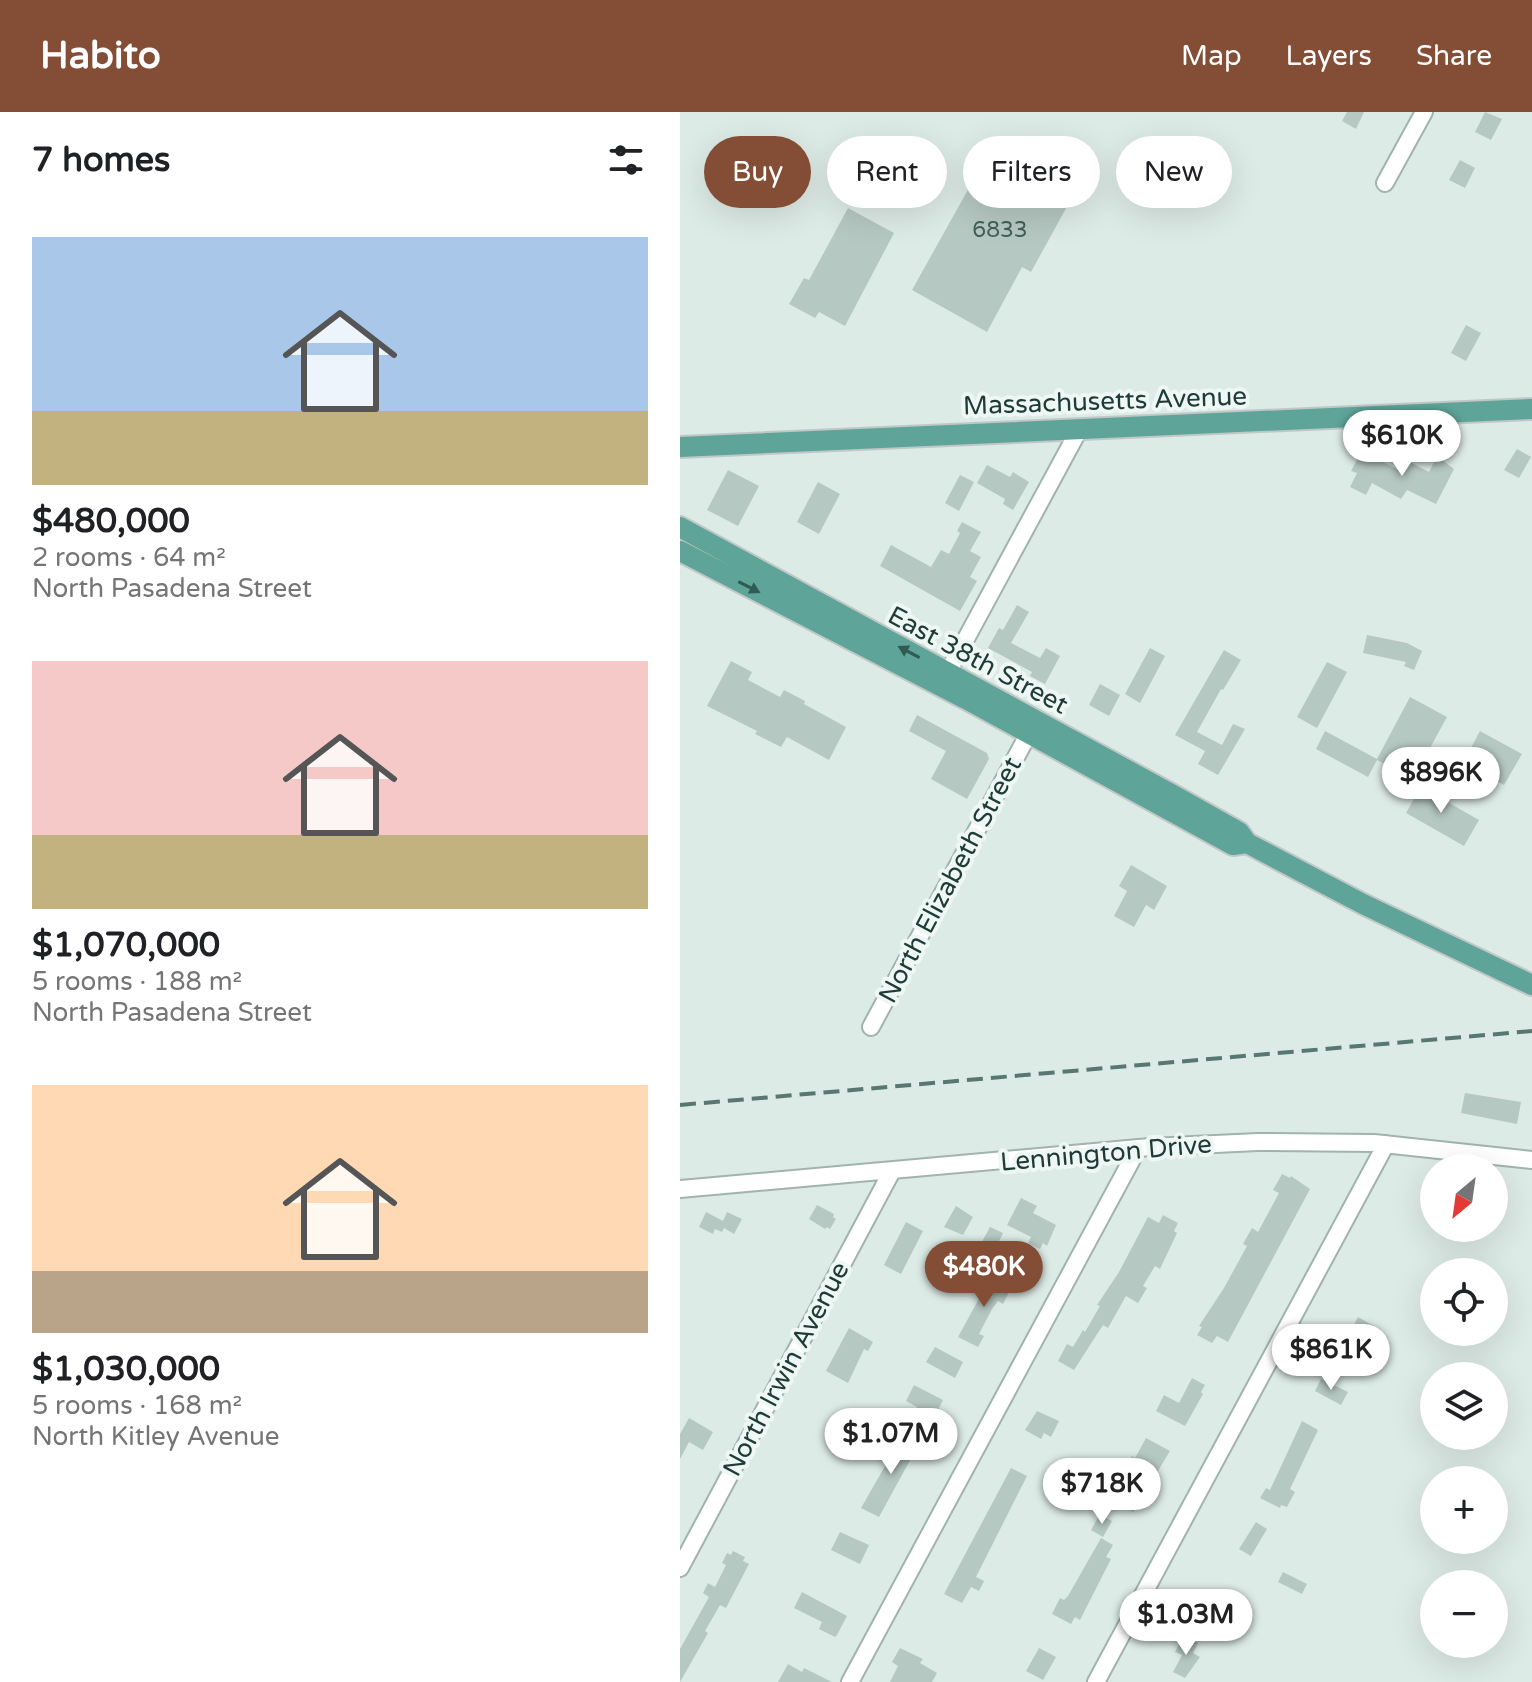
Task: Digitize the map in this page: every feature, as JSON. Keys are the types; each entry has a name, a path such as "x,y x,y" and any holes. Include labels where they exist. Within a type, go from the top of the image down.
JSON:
{"main road":[{"name":"Massachusetts Avenue","path":"680,447 1532,409"},
{"name":"East 38th Street","path":"680,527 1217,819 1239,832 1247,843 1363,904 1524,981"},
{"name":"East 38th Street","path":"680,551 1029,733 1233,845 1247,843"}],"street":[{"path":"1385,183 1424,112"},
{"path":"948,672 1080,428"},
{"name":"North Elizabeth Street","path":"871,1027 1029,733"},
{"name":"Lennington Drive","path":"680,1189 1258,1142 1386,1144 1532,1160"},
{"path":"1096,1682 1386,1144"},
{"path":"850,1682 1137,1150"},
{"name":"North Irwin Avenue","path":"680,1568 892,1171"}],"building":[{"path":"1347,112 1364,112 1356,129 1342,121"},
{"path":"1485,112 1502,119 1491,140 1475,132"},
{"path":"1460,160 1475,168 1465,188 1449,180"},
{"path":"963,199 963,208 1066,208 1031,272 1022,267 987,332 912,290"},
{"path":"848,208 894,233 845,326 819,312 815,318 789,304 804,278 809,280"},
{"path":"1466,325 1481,333 1466,361 1451,353"},
{"path":"1517,449 1531,457 1519,478 1504,470"},
{"path":"1360,454 1372,460 1374,457 1400,471 1406,460 1429,472 1437,456 1454,469 1436,504 1407,490 1401,499 1372,483 1366,495 1350,487 1357,473 1351,471"},
{"path":"987,465 1010,477 1013,472 1029,482 1013,510 1003,504 1005,499 977,483"},
{"path":"728,470 759,486 738,526 707,510"},
{"path":"960,475 974,482 959,511 945,503"},
{"path":"818,482 840,494 819,534 797,522"},
{"path":"962,522 981,532 970,551 981,557 970,577 977,581 960,611 880,566 891,545 931,567 941,550 949,554"},
{"path":"1017,605 1029,612 1011,643 1040,658 1046,648 1060,656 1045,684 1030,676 1032,672 988,648"},
{"path":"1367,635 1407,643 1422,651 1414,670 1404,666 1406,662 1363,653"},
{"path":"1150,648 1165,656 1140,703 1125,694"},
{"path":"1224,650 1241,660 1197,732 1222,745 1233,724 1245,729 1218,775 1198,764 1205,751 1175,735"},
{"path":"731,661 752,672 748,680 780,697 784,690 846,727 829,760 787,737 781,747 707,706"},
{"path":"1327,662 1347,672 1317,728 1297,717"},
{"path":"1100,684 1120,695 1109,716 1089,705"},
{"path":"1410,697 1447,717 1413,779 1377,760 1368,777 1316,749 1325,731 1377,759"},
{"path":"917,715 987,753 989,759 967,799 931,779 946,751 909,731"},
{"path":"1480,731 1522,754 1504,785 1463,763"},
{"path":"1414,783 1479,820 1464,846 1406,813 1414,799 1407,795"},
{"path":"1131,865 1167,886 1154,910 1146,905 1134,927 1114,916 1127,891 1119,886"},
{"path":"1465,1093 1521,1102 1517,1124 1461,1113"},
{"path":"1282,1174 1291,1176 1310,1189 1228,1342 1217,1336 1212,1343 1197,1335 1202,1327 1199,1326 1247,1246 1243,1244 1252,1228 1258,1232 1279,1193 1273,1190"},
{"path":"1021,1198 1037,1206 1033,1213 1056,1225 1047,1246 1043,1243 1040,1249 1028,1243 1031,1237 1007,1225"},
{"path":"817,1205 834,1214 836,1219 830,1229 809,1219"},
{"path":"956,1206 973,1217 963,1235 944,1227"},
{"path":"706,1212 723,1221 727,1212 742,1219 734,1234 724,1228 722,1232 715,1229 713,1234 699,1227"},
{"path":"1163,1215 1178,1223 1174,1231 1177,1233 1160,1269 1155,1266 1143,1286 1147,1288 1138,1303 1126,1296 1108,1328 1103,1325 1074,1370 1058,1361 1067,1344 1073,1347 1083,1330 1085,1332 1100,1306 1097,1305 1119,1272 1148,1217 1159,1223"},
{"path":"906,1222 923,1231 901,1274 884,1265"},
{"path":"990,1227 1003,1233 992,1256 978,1249"},
{"path":"993,1273 1008,1281 1004,1287 1010,1290 1003,1304 998,1301 992,1309 979,1334 984,1336 978,1347 958,1337"},
{"path":"1358,1317 1374,1326 1363,1347 1346,1339"},
{"path":"849,1328 873,1342 868,1351 864,1349 848,1383 826,1371"},
{"path":"935,1347 963,1362 955,1378 926,1362"},
{"path":"1192,1378 1205,1385 1185,1426 1156,1411 1164,1395 1179,1403"},
{"path":"1321,1379 1348,1392 1341,1405 1315,1391"},
{"path":"914,1385 943,1400 935,1416 931,1415 929,1419 906,1401"},
{"path":"1037,1411 1059,1421 1051,1437 1044,1433 1041,1439 1025,1430"},
{"path":"689,1418 713,1432 703,1450 689,1442 680,1459 680,1434"},
{"path":"1302,1421 1318,1430 1290,1489 1295,1492 1287,1507 1281,1505 1280,1508 1260,1498 1266,1488 1270,1490"},
{"path":"904,1433 920,1442 879,1517 861,1508"},
{"path":"1146,1438 1170,1451 1133,1512 1113,1500 1128,1474 1124,1471"},
{"path":"1011,1468 1027,1476 976,1577 984,1581 979,1591 971,1587 962,1603 944,1594"},
{"path":"1100,1514 1112,1521 1103,1537 1091,1530"},
{"path":"1256,1522 1267,1529 1251,1556 1239,1549"},
{"path":"840,1532 869,1545 860,1564 831,1550"},
{"path":"1101,1538 1113,1545 1106,1557 1111,1559 1080,1620 1075,1617 1071,1624 1052,1614 1060,1598 1064,1600 1068,1596"},
{"path":"733,1551 745,1557 743,1561 749,1564 726,1608 720,1605 680,1682 680,1649 709,1597 703,1593 708,1583 715,1587 726,1565 722,1563 727,1553 731,1555"},
{"path":"1283,1572 1307,1584 1302,1594 1278,1582"},
{"path":"1210,1590 1225,1597 1215,1615 1201,1608"},
{"path":"802,1592 847,1616 835,1637 819,1629 822,1622 794,1608"},
{"path":"1183,1636 1198,1643 1193,1653 1200,1657 1185,1678 1173,1672 1182,1655 1175,1652"},
{"path":"900,1648 923,1659 920,1663 937,1673 932,1682 890,1682 898,1666 892,1662"},
{"path":"1039,1648 1056,1657 1043,1680 1026,1671"},
{"path":"788,1664 802,1672 804,1668 832,1682 778,1682"}],"railway":[{"path":"680,1105 1532,1031"}]}
